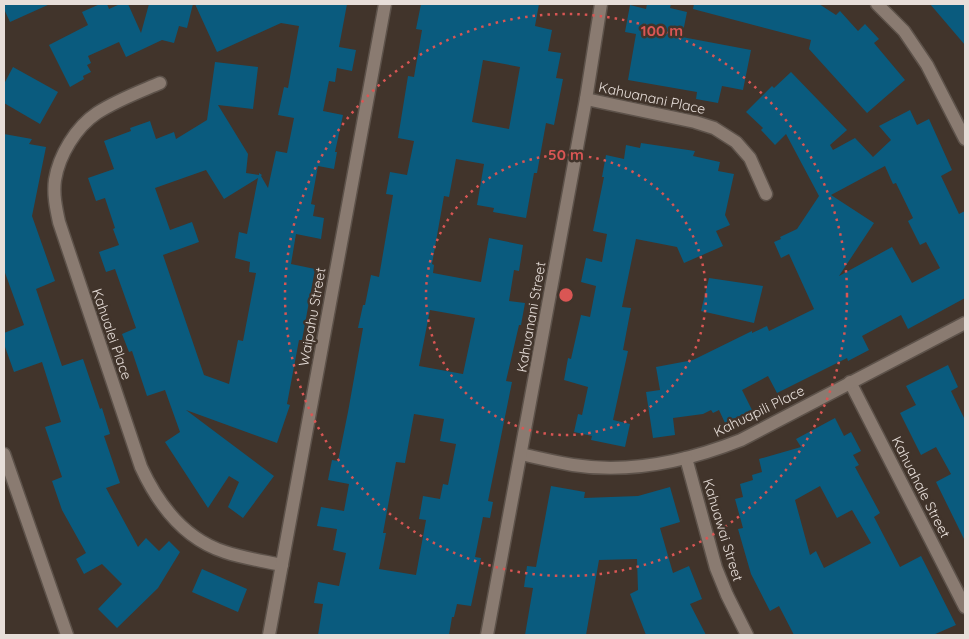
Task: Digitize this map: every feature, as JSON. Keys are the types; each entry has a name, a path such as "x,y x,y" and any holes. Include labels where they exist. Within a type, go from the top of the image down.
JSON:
{"street":[{"name":"Waipahu Street","path":"269,635 385,4"},
{"name":"Kahuanani Street","path":"487,635 586,99 601,4"},
{"path":"878,4 904,31 927,66 965,139"},
{"name":"Kahualei Place","path":"160,82 123,98 96,114 80,129 69,144 60,162 55,180 55,202 59,222 141,467 152,490 165,509 182,527 202,542 225,552 282,565"},
{"name":"Kahuanani Place","path":"586,99 695,122 714,128 736,142 750,158 766,194"},
{"name":"Kahuapili Place","path":"521,454 574,465 604,467 641,466 686,458 714,450 741,440 965,323"},
{"name":"Kahuahale Street","path":"850,382 965,607"},
{"path":"4,454 67,635"},
{"name":"Kahuawai Street","path":"686,458 716,568 747,635"}],"building":[{"path":"4,4 50,4 10,22 4,9"},
{"path":"100,4 107,4 109,9 120,4 128,4 141,33 149,4 193,4 187,28 179,26 174,43 162,40 126,57 119,42 88,56 91,63 87,65 91,72 83,76 84,79 70,87 49,45 88,25 82,12"},
{"path":"195,4 347,4 339,47 356,50 352,71 337,68 335,82 329,81 323,111 343,115 335,152 337,152 334,169 318,166 311,204 315,205 313,216 324,218 321,239 296,234 291,264 315,269 302,340 299,340 287,404 290,405 277,443 186,410 274,476 243,518 228,507 239,482 229,476 208,508 165,442 180,432 165,390 147,396 132,351 129,352 122,334 136,328 115,269 106,272 99,252 119,245 105,198 96,201 88,178 114,169 104,141 131,131 130,128 150,121 156,139 174,132 176,139 207,120 215,62 258,67 253,109 218,105 248,154 246,173 259,175 259,173 262,175 268,188 276,151 287,153 294,118 278,115 284,87 288,88 299,26 281,23 217,52","holes":["206,170 224,199 258,178 247,234 239,232 235,258 250,262 249,272 256,273 243,341 238,340 229,384 204,375 163,255 199,242 192,222 170,230 155,188"]},
{"path":"421,4 539,4 535,26 552,30 548,51 561,53 556,78 563,79 554,125 546,123 526,218 493,212 494,208 477,205 484,164 456,159 449,197 444,196 432,264 434,265 433,273 481,282 489,238 523,245 519,271 514,270 509,301 525,303 506,381 512,382 488,501 493,502 490,518 483,517 475,557 481,558 471,606 457,604 454,617 452,617 449,635 318,635 323,604 314,603 318,582 339,586 346,553 333,550 337,529 317,526 321,507 344,511 349,484 328,480 332,460 338,461 348,412 363,328 358,328 363,305 365,305 371,275 379,277 393,195 386,194 390,172 407,175 414,141 398,138 408,76 414,77 422,30 416,29","holes":["483,60 520,67 509,129 472,122","430,310 475,318 463,374 419,366","414,414 444,419 440,441 456,444 448,485 443,484 440,499 423,496 419,519 426,520 416,575 379,569 386,533 383,533 396,462 405,463"]},
{"path":"647,4 671,4 670,8 687,12 682,37 751,50 743,90 722,86 718,103 696,99 697,92 628,80 636,34 625,32 630,5 646,9"},
{"path":"694,4 819,4 836,15 840,11 858,31 865,24 879,39 874,43 905,80 867,113 809,49 811,40 693,9"},
{"path":"930,4 965,4 965,45"},
{"path":"13,67 58,92 40,124 4,103 4,84"},
{"path":"791,72 847,130 830,145 833,150 855,138 873,157 891,140 879,126 910,110 917,125 929,119 952,170 941,176 959,214 965,211 965,298 908,329 901,315 862,336 869,350 848,361 847,358 777,393 768,376 742,390 752,410 725,423 719,410 713,413 711,410 703,414 673,418 675,435 653,438 646,392 660,390 656,367 693,360 752,331 752,333 767,326 769,331 814,309 789,254 781,258 774,242 797,229 819,196 786,134 775,145 761,130 763,128 746,112 772,86 774,88","holes":["885,166 893,184 896,183 913,218 908,221 920,245 926,242 940,268 912,283 892,247 839,276 874,223 831,195"]},
{"path":"4,134 32,139 29,144 46,147 32,216 55,281 36,289 62,366 83,359 100,409 102,408 110,434 104,436 120,483 106,488 138,547 146,538 159,551 169,541 180,552 158,588 117,628 98,609 122,584 102,564 84,574 76,559 86,553 62,510 52,481 62,477 45,427 61,422 42,362 14,372 4,344 4,333 24,325 4,270"},
{"path":"641,143 695,151 693,156 720,162 718,171 734,174 725,215 730,225 716,231 723,246 684,263 677,247 636,239 622,307 631,308 623,350 628,351 613,420 630,424 625,447 591,440 592,436 574,432 578,414 582,415 588,387 564,380 568,358 571,359 581,315 590,317 596,286 581,282 586,258 602,262 607,234 593,231 604,177 602,177 606,155 624,159 626,145 640,148"},
{"path":"709,278 763,286 754,323 701,311"},
{"path":"948,365 958,387 951,391 965,420 965,541 936,482 951,474 936,447 921,455 900,413 916,405 906,386"},
{"path":"835,418 844,436 851,432 861,451 853,455 859,465 855,467 880,513 874,517 900,567 921,556 956,625 933,635 794,635 779,606 770,611 751,574 738,529 743,528 735,499 743,497 740,484 753,480 752,475 762,472 759,459 801,447 796,439","holes":["820,486 837,518 852,510 871,543 824,568 816,551 810,555 795,500"]},
{"path":"551,486 585,492 584,498 638,496 670,487 680,522 660,528 673,573 689,566 702,599 690,604 706,635 646,635 630,594 638,590 637,559 599,560 586,635 525,635 533,588 524,587 527,566 536,567"},
{"path":"202,569 247,589 238,612 192,592"}]}
